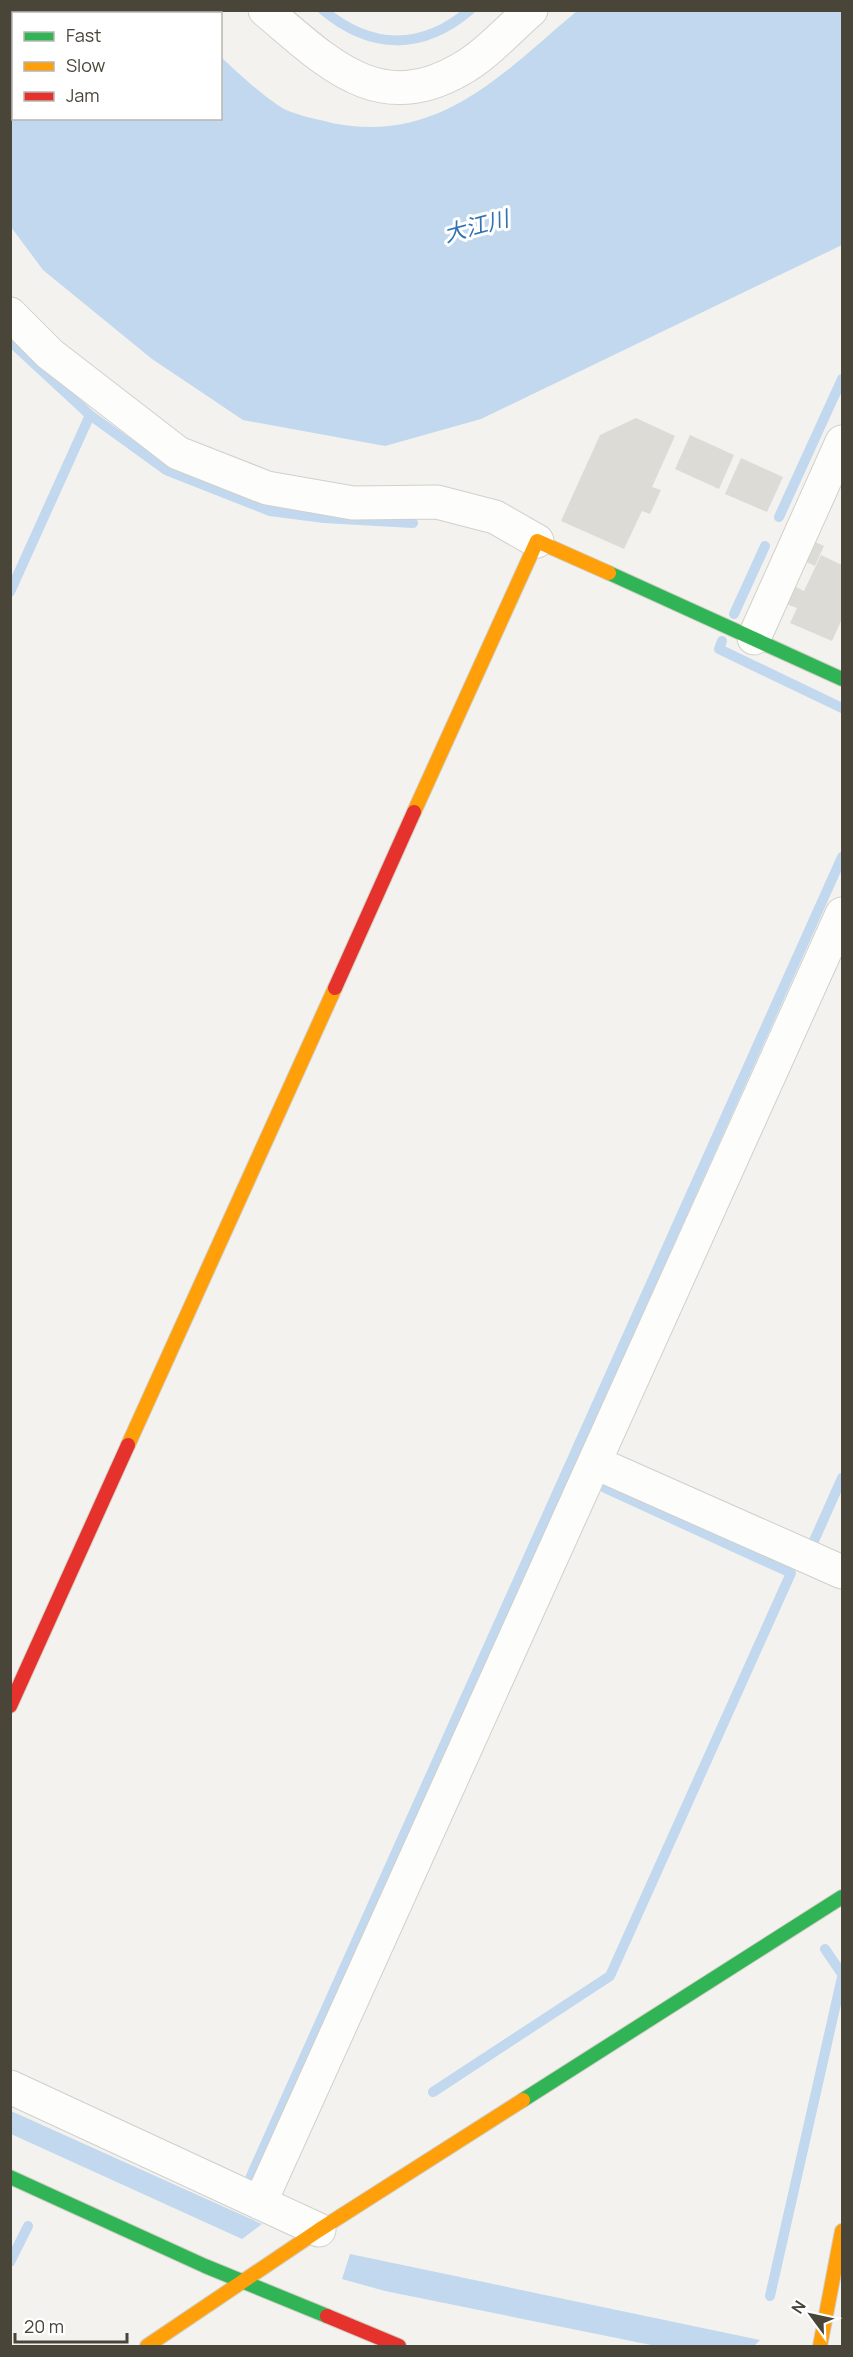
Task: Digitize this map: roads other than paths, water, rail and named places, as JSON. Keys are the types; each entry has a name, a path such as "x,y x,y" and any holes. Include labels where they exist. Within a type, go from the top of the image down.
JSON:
{"street":[{"path":"265,10 322,58 356,79 383,88 414,87 435,82 463,68 531,10"},
{"path":"10,314 50,354 178,453 267,488 353,503 437,502 495,517 537,541 843,679"},
{"path":"754,638 843,442"},
{"path":"10,1706 537,541"},
{"path":"260,2203 843,914"},
{"path":"596,1463 843,1572"},
{"path":"147,2346 244,2283 319,2230 843,1897"},
{"path":"10,2087 319,2230"},
{"path":"10,2177 244,2283 399,2346"},
{"path":"820,2346 843,2230"}],"water":[{"name":"大江川","path":"11,11 170,12 12,12 12,120 222,120 222,58 284,109 332,123 370,127 405,124 437,114 467,98 523,58 577,11 842,11 842,245 481,419 385,446 243,420 152,359 43,270 11,227"},
{"path":"11,2111 262,2224 242,2239 11,2134"},
{"path":"350,2254 760,2340 754,2346 656,2346 385,2291 342,2279"}],"waterway":[{"path":"323,10 359,33 397,40 415,39 434,33 470,10"},
{"path":"10,341 90,415"},
{"path":"779,517 842,379"},
{"path":"10,592 90,415 166,470 270,511 324,518 413,523"},
{"path":"734,614 765,546"},
{"path":"722,641 719,649 842,708"},
{"path":"251,2176 842,857"},
{"path":"813,1543 842,1478"},
{"path":"433,2092 610,1976 791,1573 605,1488"},
{"path":"825,1949 842,1974"},
{"path":"770,2296 842,1977"},
{"path":"10,2262 28,2226"}]}
